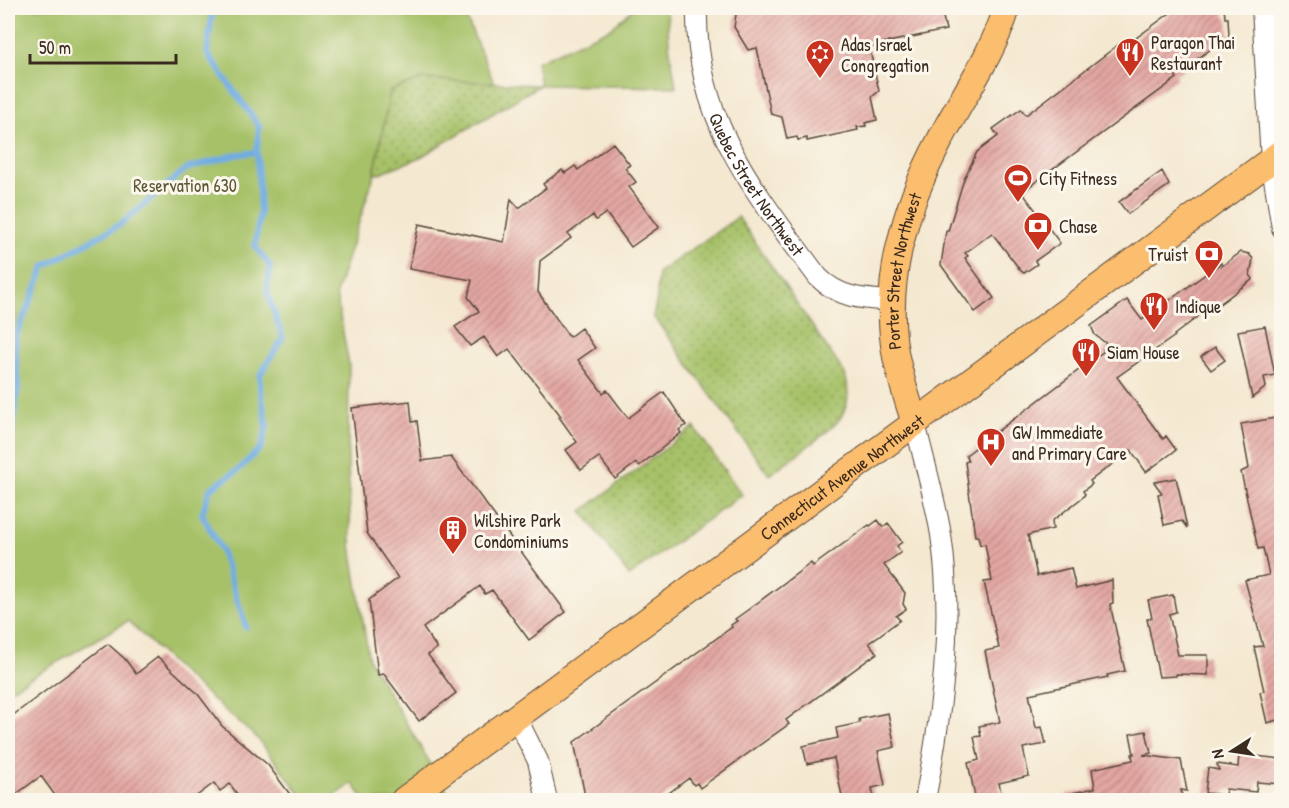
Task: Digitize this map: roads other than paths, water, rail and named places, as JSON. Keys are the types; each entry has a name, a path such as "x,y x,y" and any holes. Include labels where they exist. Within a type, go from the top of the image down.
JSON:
{"main road":[{"name":"Porter Street Northwest","path":"915,423 896,356 892,301 903,233 920,182 939,141 987,57 1007,8"},
{"name":"Connecticut Avenue Northwest","path":"404,801 1276,156"}],"street":[{"name":"Quebec Street Northwest","path":"697,8 700,58 709,94 724,137 739,167 756,193 826,285 847,296 892,301"},
{"path":"1262,8 1281,228"},
{"name":"Porter Street Northwest","path":"915,423 941,536 946,604 942,693 925,801"},
{"path":"516,717 538,761 547,801"}],"waterway":[{"path":"213,8 207,53 259,126 257,152 260,212 255,246 270,266 267,292 283,338 260,375 267,426 261,448 238,470 210,489 202,514 221,550 246,627"},
{"path":"8,463 18,386 15,338 45,266 121,224 186,169 235,155 257,152"}],"place":[{"name":"Paragon Thai Restaurant","path":"1130,78"},
{"name":"Adas Israel Congregation","path":"820,80"},
{"name":"City Fitness","path":"1018,204"},
{"name":"Chase","path":"1038,252"},
{"name":"Truist","path":"1209,280"},
{"name":"Indique","path":"1154,332"},
{"name":"Siam House","path":"1086,378"},
{"name":"GW Immediate and Primary Care","path":"991,468"},
{"name":"Wilshire Park Condominiums","path":"453,556"}],"park label":[{"name":"Reservation 630","path":"185,185"}]}
